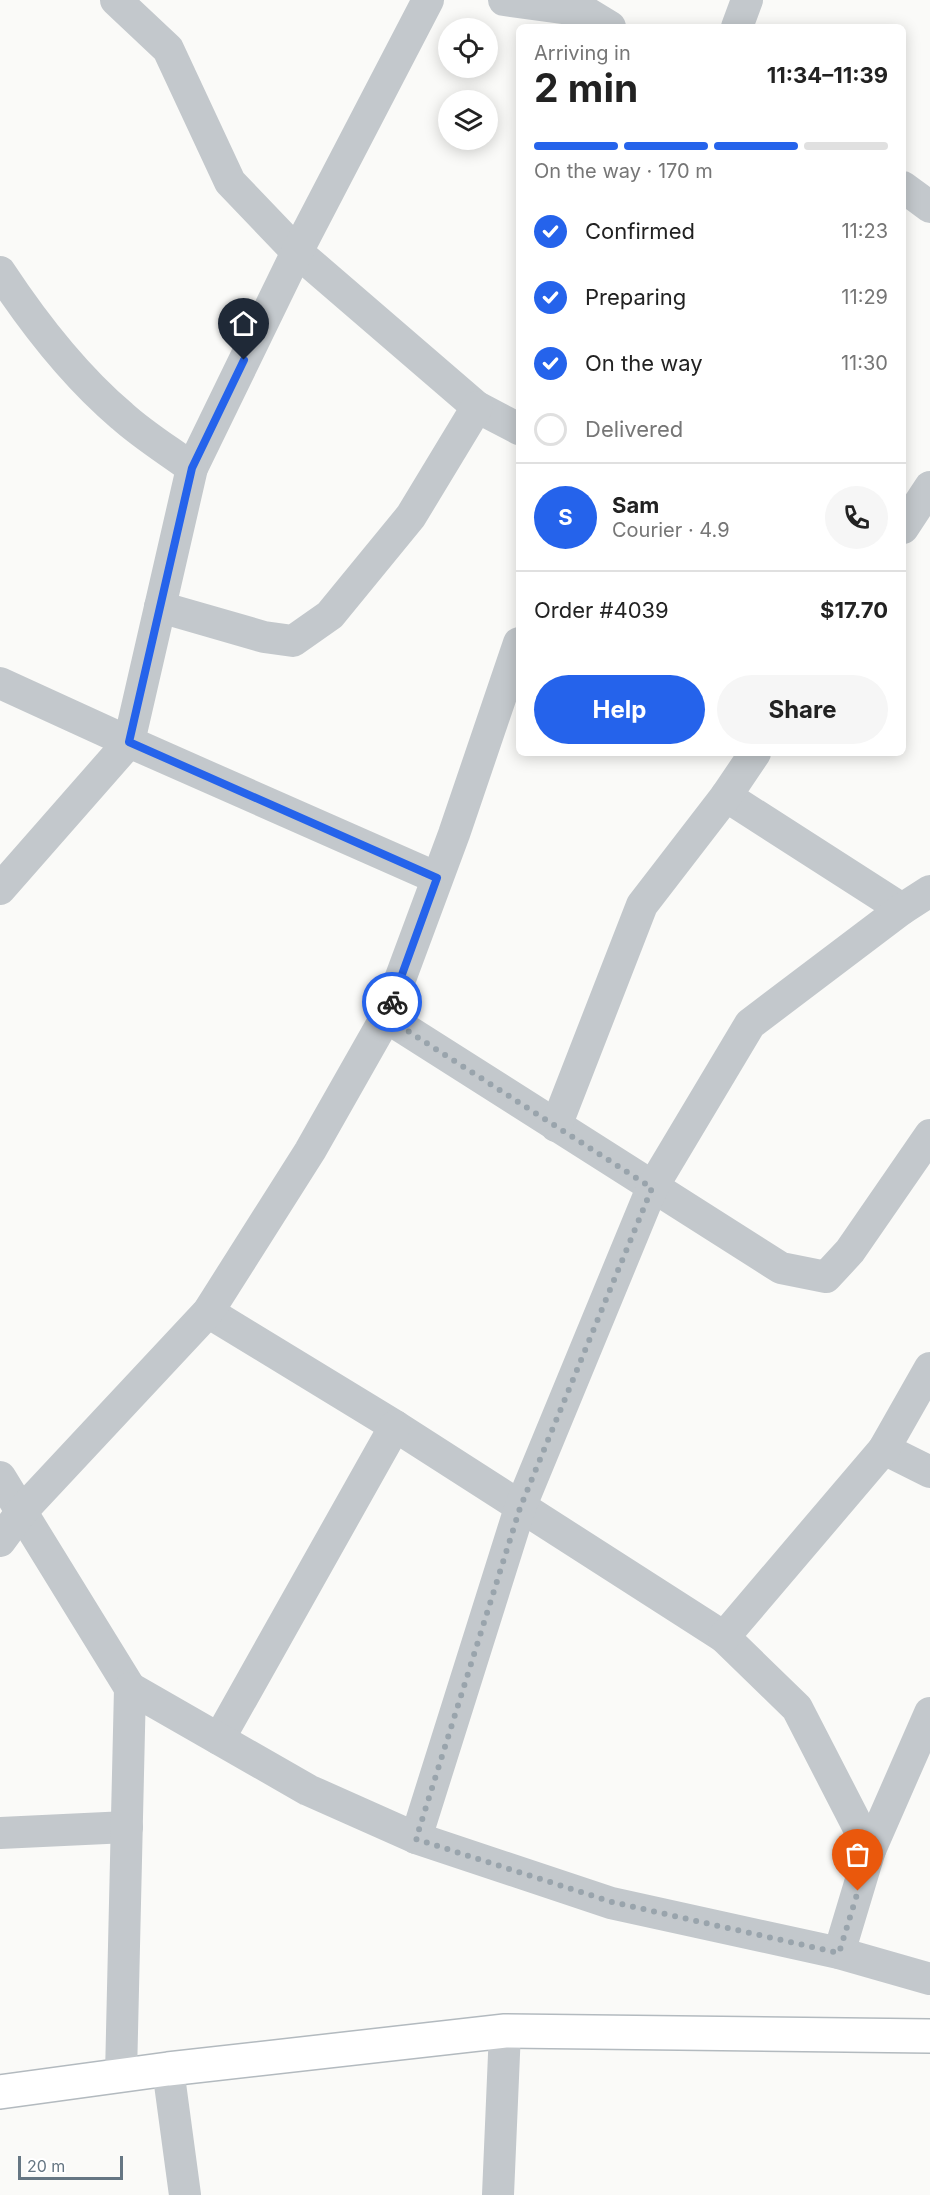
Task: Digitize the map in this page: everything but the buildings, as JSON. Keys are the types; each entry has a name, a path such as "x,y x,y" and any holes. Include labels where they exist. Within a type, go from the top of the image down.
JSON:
{"main road":[{"path":"0,2092 168,2069 505,2031 930,2036"}],"street":[{"path":"116,0 168,49 230,182 297,252 477,407 516,427"},
{"path":"0,889 129,742 192,468 297,252 428,0"},
{"path":"504,0 584,10 605,24"},
{"path":"738,24 747,0"},
{"path":"906,189 930,207"},
{"path":"0,272 23,307 66,360 122,416 192,468"},
{"path":"160,607 264,637 293,641 330,615 411,516 477,407"},
{"path":"906,523 930,487"},
{"path":"0,1541 22,1511 208,1312 310,1151 386,1017 516,653"},
{"path":"0,683 437,878"},
{"path":"556,1126 642,904 726,796 753,756"},
{"path":"726,796 902,909"},
{"path":"416,1839 520,1508 652,1188 750,1024 902,909 930,891"},
{"path":"386,1017 781,1269 826,1277 850,1251 930,1135"},
{"path":"208,1312 395,1426 724,1637 797,1708 870,1850"},
{"path":"724,1637 884,1449 930,1368"},
{"path":"219,1739 395,1426"},
{"path":"884,1449 930,1472"},
{"path":"0,1477 130,1688 308,1790 416,1839 612,1902 839,1953 930,1979"},
{"path":"121,2075 130,1688"},
{"path":"839,1953 870,1850 930,1713"},
{"path":"0,1833 127,1827"},
{"path":"498,2195 505,2031"},
{"path":"168,2069 184,2195"}],"way so far":[{"path":"392,1002 386,1017 652,1188 520,1508 416,1839 612,1902 839,1953 858,1891"}],"route":[{"path":"244,360 192,468 129,742 437,878 392,1002"}]}
